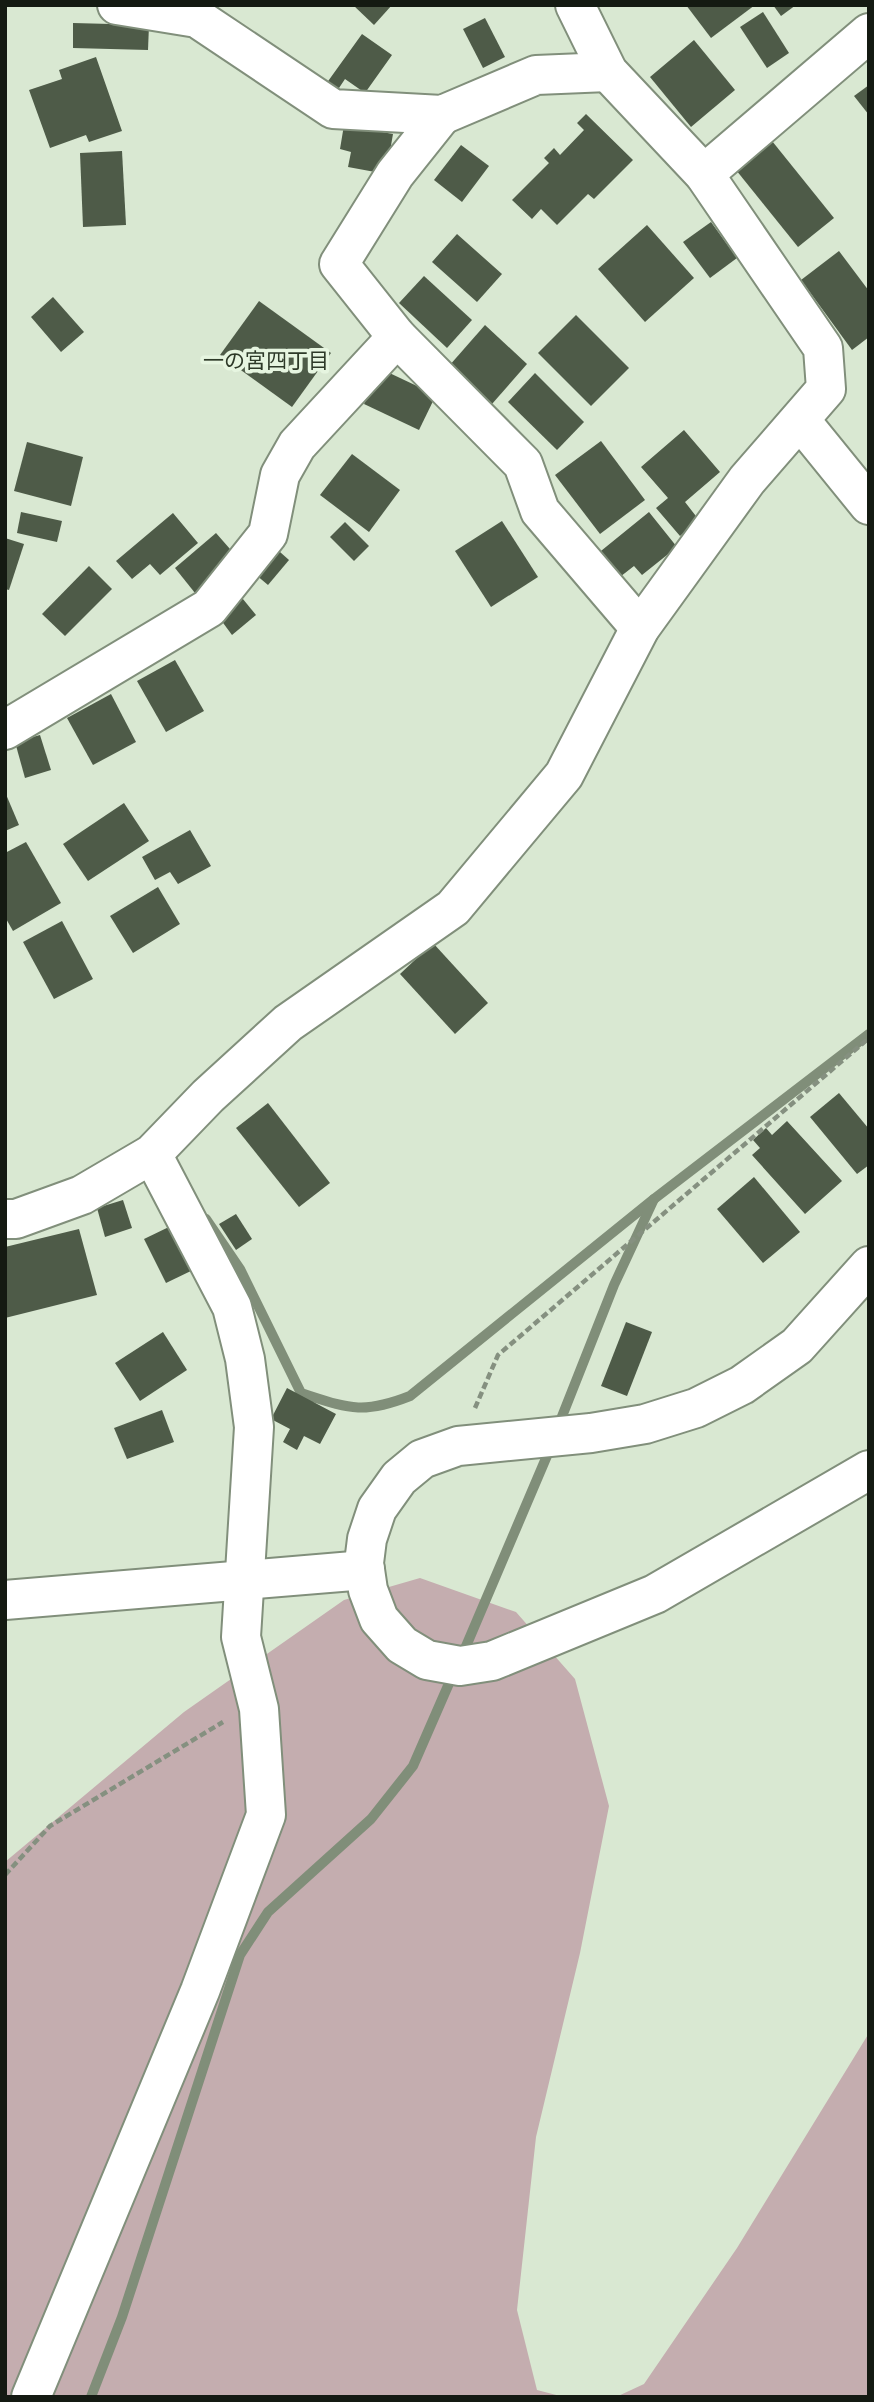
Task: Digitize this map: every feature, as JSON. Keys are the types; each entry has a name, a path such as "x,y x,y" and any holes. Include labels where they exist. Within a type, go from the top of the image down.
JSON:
{"street":[{"path":"117,5 197,18 333,109 442,115 536,75 608,72"},
{"path":"5,1219 16,1219 82,1195 152,1154 208,1096 288,1023 453,908 564,775 640,628 747,480 826,388 823,348 704,174 608,72 575,5"},
{"path":"704,174 869,33"},
{"path":"442,115 395,174 339,264 397,337 523,464 540,510 640,628"},
{"path":"5,730 209,608 268,534 280,475 297,445 397,337"},
{"path":"800,420 869,505"},
{"path":"31,2397 200,1991 266,1815 259,1709 240,1637 254,1427 245,1359 232,1307 152,1154"},
{"path":"869,1266 797,1346 742,1385 696,1408 645,1424 591,1433 458,1446 422,1459 399,1478 377,1509 367,1539 365,1570 368,1590 379,1619 402,1645 427,1660 460,1666 492,1661 655,1594 869,1469"},
{"path":"5,1600 365,1570"}],"path":[{"path":"458,1446 498,1355 869,1038"},
{"path":"5,1875 50,1826 233,1716 259,1709"}],"shaded area":[{"path":"420,1578 516,1612 575,1679 609,1806 580,1953 536,2137 517,2310 537,2390 564,2397 5,2397 5,1862 184,1712 344,1600"},
{"path":"869,2033 869,2397 616,2397 644,2384 737,2248"}],"building":[{"path":"353,5 392,5 374,25"},
{"path":"686,5 755,5 711,38"},
{"path":"773,5 796,5 781,16"},
{"path":"763,12 789,53 767,68 740,27"},
{"path":"485,18 505,57 483,68 463,29"},
{"path":"73,23 149,25 148,50 73,48"},
{"path":"362,34 392,55 365,93 345,79 337,91 326,84"},
{"path":"694,40 735,90 691,127 650,77"},
{"path":"96,57 122,131 89,142 86,135 50,148 29,90 62,79 59,70"},
{"path":"869,85 869,115 854,96"},
{"path":"586,114 633,160 594,199 588,194 557,225 541,209 532,219 512,200 549,163 544,158 554,148 560,155 584,130 577,123"},
{"path":"344,125 393,134 386,174 348,167 351,152 340,149"},
{"path":"768,136 834,218 798,247 732,165"},
{"path":"461,145 489,166 462,202 434,180"},
{"path":"122,151 126,225 83,227 80,153"},
{"path":"711,222 737,258 710,278 683,242"},
{"path":"647,225 694,278 645,322 598,269"},
{"path":"457,234 502,274 477,302 432,262"},
{"path":"839,251 869,291 869,337 852,350 801,280"},
{"path":"424,276 472,320 447,348 399,303"},
{"path":"53,297 84,332 61,352 31,317"},
{"path":"259,301 331,353 292,407 220,355"},
{"path":"576,315 629,368 591,406 538,353"},
{"path":"485,325 527,364 492,404 449,366"},
{"path":"381,369 436,395 419,430 364,404"},
{"path":"535,373 584,422 557,450 508,402"},
{"path":"684,430 720,472 685,502 699,520 680,536 656,508 668,498 641,467"},
{"path":"601,441 645,500 600,534 555,475"},
{"path":"27,442 83,457 71,506 14,491"},
{"path":"352,454 400,490 369,532 320,495"},
{"path":"21,512 62,521 57,542 17,533"},
{"path":"649,512 677,547 642,575 634,566 616,580 596,555"},
{"path":"173,513 198,543 160,575 150,564 132,579 116,561"},
{"path":"502,521 538,577 491,607 455,551"},
{"path":"345,522 369,546 354,561 330,537"},
{"path":"216,533 237,557 195,593 175,568"},
{"path":"5,538 24,544 9,590 5,589"},
{"path":"271,544 289,560 268,585 250,570"},
{"path":"89,566 112,589 65,636 42,614"},
{"path":"238,593 256,615 232,635 215,612"},
{"path":"175,660 204,711 166,732 137,681"},
{"path":"111,694 136,742 93,765 67,718"},
{"path":"40,735 51,770 25,778 15,742"},
{"path":"5,792 19,825 5,831"},
{"path":"124,803 149,841 88,881 63,844"},
{"path":"190,830 211,866 178,884 170,872 155,880 142,857"},
{"path":"26,842 61,903 13,931 5,917 5,853"},
{"path":"158,887 180,924 133,953 110,916"},
{"path":"62,921 93,979 54,999 23,942"},
{"path":"433,943 488,1003 455,1034 400,974"},
{"path":"839,1093 869,1129 869,1165 857,1174 810,1117"},
{"path":"268,1103 330,1183 299,1207 236,1128"},
{"path":"787,1121 842,1181 805,1214 752,1155 760,1148 753,1140 766,1128 772,1135"},
{"path":"754,1177 800,1232 763,1263 717,1209"},
{"path":"123,1200 132,1228 105,1237 97,1208"},
{"path":"236,1214 252,1239 236,1250 219,1224"},
{"path":"173,1225 195,1269 166,1283 144,1239"},
{"path":"79,1229 97,1295 5,1318 5,1247"},
{"path":"626,1322 652,1332 627,1396 601,1386"},
{"path":"163,1332 187,1370 140,1401 115,1363"},
{"path":"287,1388 336,1414 320,1444 304,1436 297,1450 283,1442 290,1429 271,1419"},
{"path":"162,1410 174,1442 127,1459 114,1428"}],"waterway":[{"path":"206,1219 240,1269 301,1393 343,1406 379,1406 410,1396 654,1199 869,1034"},
{"path":"557,1429 614,1285 654,1199"},
{"path":"461,1658 552,1444"},
{"path":"91,2397 122,2317 240,1955 268,1912 371,1819 413,1766 454,1672"}],"district":[{"name":"一の宮四丁目","path":"266,359"}]}
